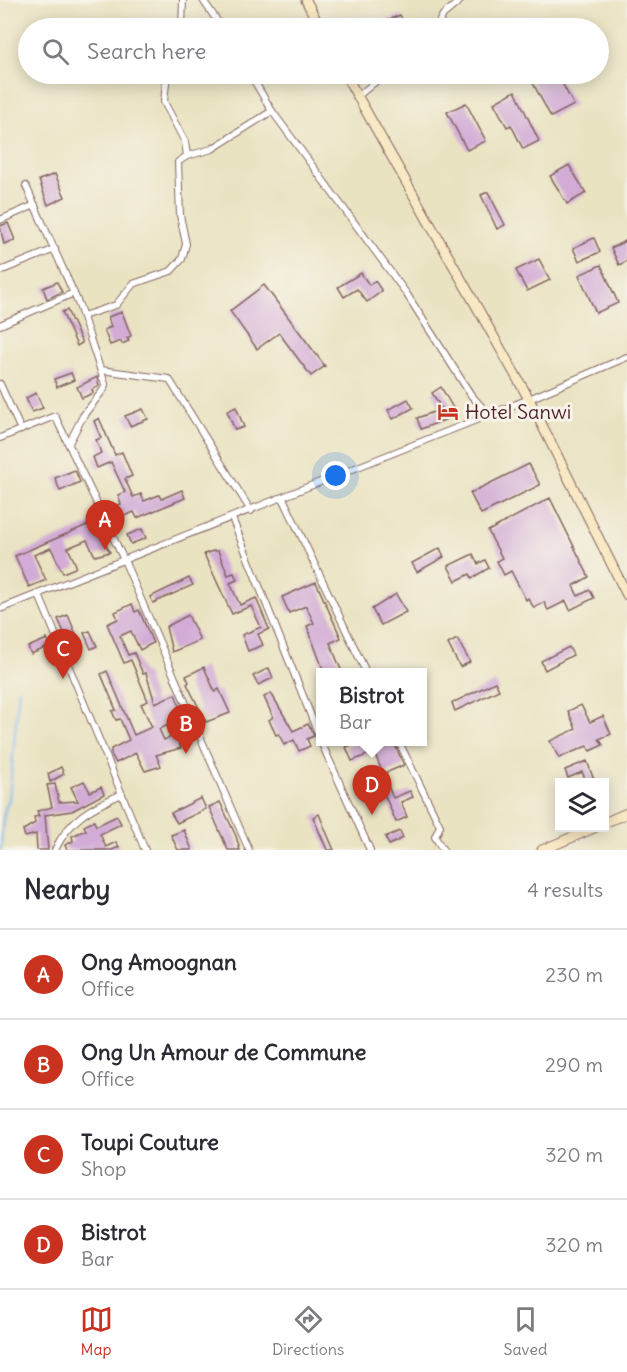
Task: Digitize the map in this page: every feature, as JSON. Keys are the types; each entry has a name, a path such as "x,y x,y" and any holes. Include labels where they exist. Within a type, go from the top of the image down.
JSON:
{"street":[{"path":"182,18 183,0"},
{"path":"203,0 215,18"},
{"path":"306,0 315,18"},
{"path":"441,18 461,0"},
{"path":"166,84 165,102 185,142 187,156"},
{"path":"256,84 272,111 406,293 471,395 489,415"},
{"path":"351,84 529,399 627,595"},
{"path":"358,96 373,84"},
{"path":"83,316 116,305 133,284 171,271 182,259 186,244 180,215 177,166 181,159 212,149 272,111"},
{"path":"26,186 74,293 101,370 104,389 82,416 69,443"},
{"path":"0,220 35,205"},
{"path":"0,271 55,249"},
{"path":"0,325 74,293"},
{"path":"0,609 283,498 627,357"},
{"path":"101,370 169,379 250,511"},
{"path":"0,384 21,430"},
{"path":"0,438 56,416 123,560 249,850"},
{"path":"283,498 364,668"},
{"path":"232,518 316,728"},
{"path":"39,595 145,850"},
{"path":"323,746 370,850"},
{"path":"401,746 440,826 435,837 442,850"},
{"path":"55,850 68,827 84,811 122,794"},
{"path":"609,821 627,813"},
{"path":"542,850 585,832"}],"building":[{"path":"533,84 562,84 574,105 551,117"},
{"path":"515,91 539,141 523,149 511,125 507,127 494,103"},
{"path":"466,103 486,141 467,150 447,112"},
{"path":"569,165 586,193 567,204 550,176"},
{"path":"55,174 65,197 48,205 39,180"},
{"path":"488,192 505,225 497,229 481,195"},
{"path":"8,223 15,240 4,244 0,226"},
{"path":"594,238 600,252 579,261 573,248"},
{"path":"627,240 627,261 619,265 611,248"},
{"path":"539,259 550,280 527,291 516,270"},
{"path":"601,265 618,303 596,313 579,275"},
{"path":"361,273 369,285 375,281 382,291 367,302 357,289 344,297 338,287"},
{"path":"57,282 62,292 47,299 43,288"},
{"path":"264,285 325,366 311,376 279,333 257,349 230,311"},
{"path":"67,310 82,343 77,346 62,312"},
{"path":"122,312 131,336 127,338 129,341 122,344 121,341 110,345 104,330 111,327 108,317"},
{"path":"71,373 74,380 57,387 54,379"},
{"path":"97,377 99,386 92,390 93,393 82,398 77,387"},
{"path":"441,387 457,415 421,429 417,418 442,409 432,393"},
{"path":"36,393 43,408 32,412 26,398"},
{"path":"408,399 413,408 393,419 388,410"},
{"path":"236,407 244,427 235,430 227,411"},
{"path":"143,409 148,419 130,426 125,416"},
{"path":"99,418 115,455 122,452 132,476 125,479 133,497 141,494 144,501 159,495 161,499 182,490 185,498 137,518 134,512 119,518 114,507 121,504 118,495 125,492 111,462 97,468 93,457 101,453 96,440 101,438 94,421"},
{"path":"529,464 540,485 481,514 470,493"},
{"path":"75,470 80,482 60,491 55,478"},
{"path":"550,498 589,577 573,586 578,596 590,590 594,598 570,610 566,601 548,610 544,602 534,608 528,598 526,600 511,571 504,575 497,561 502,558 488,531"},
{"path":"99,520 102,526 96,528 110,552 95,556 87,540 68,548 76,565 75,568 63,573 51,548 34,555 46,580 29,587 15,556"},
{"path":"142,529 146,538 131,544 127,535"},
{"path":"440,548 444,557 417,572 412,563"},
{"path":"218,551 228,575 234,573 237,580 230,583 240,605 256,598 269,629 258,634 263,645 248,651 242,635 261,627 251,606 232,614 204,554"},
{"path":"473,554 478,564 485,560 489,568 472,578 470,574 456,581 448,566"},
{"path":"189,578 193,585 153,603 150,597"},
{"path":"316,582 341,638 330,643 340,668 323,668 307,626 314,623 306,606 289,613 282,597"},
{"path":"396,594 406,612 381,625 372,609"},
{"path":"132,604 135,612 139,610 153,643 140,650 131,631 120,636 128,655 134,653 143,674 146,673 155,703 175,694 182,712 177,714 180,720 159,729 164,740 175,735 181,748 156,755 161,766 145,771 136,753 116,763 111,754 111,749 129,740 120,719 116,720 112,711 116,710 101,674 107,671 134,735 152,727 141,704 148,701 131,660 124,663 107,624 118,619 115,612"},
{"path":"68,615 77,637 68,641 58,619"},
{"path":"188,615 200,640 172,652 166,627"},
{"path":"90,631 97,646 91,649 84,633"},
{"path":"47,639 50,646 31,654 28,647"},
{"path":"457,639 470,662 460,667 448,644"},
{"path":"569,647 573,655 545,670 541,661"},
{"path":"204,667 215,692 219,689 230,713 206,722 187,684 189,682 186,676"},
{"path":"269,668 273,678 258,685 253,676"},
{"path":"495,682 499,690 455,711 452,703"},
{"path":"271,693 293,731 308,724 314,736 307,739 310,746 299,751 294,740 284,745 279,734 276,735 269,720 273,717 264,697"},
{"path":"581,705 590,722 603,716 611,734 599,739 603,745 590,751 587,746 559,758 550,741 576,729 568,711"},
{"path":"395,746 404,765 383,774 374,752 352,761 346,747"},
{"path":"587,761 593,778 585,778 582,772 568,778 565,770"},
{"path":"61,767 64,774 50,782 48,774"},
{"path":"384,776 393,798 410,791 413,797 401,802 407,817 396,822 378,779"},
{"path":"84,781 90,792 101,787 104,794 72,811 45,815 48,850 37,850 36,834 25,837 23,830 35,823 34,817 39,816 37,811 52,807 47,785 55,784 59,802 78,801 71,787"},
{"path":"201,798 206,809 177,823 171,813"},
{"path":"220,802 240,850 228,850 209,807"},
{"path":"319,814 334,850 327,850 313,817"},
{"path":"117,816 121,824 100,834 106,847 116,842 119,847 112,850 67,850 65,845 73,841 72,836 86,830 84,826 94,821 96,826"},
{"path":"184,830 192,850 178,850 171,835"},
{"path":"400,831 403,838 389,845 385,837"}],"waterway":[{"path":"0,850 3,818 9,800 19,688"}],"place":[{"name":"Hotel Sanwi","path":"448,412"},
{"name":"Ong Amoognan","path":"105,550"},
{"name":"Toupi Couture","path":"63,679"},
{"name":"Ong Un Amour de Commune","path":"186,754"},
{"name":"Bistrot","path":"372,815"}]}
